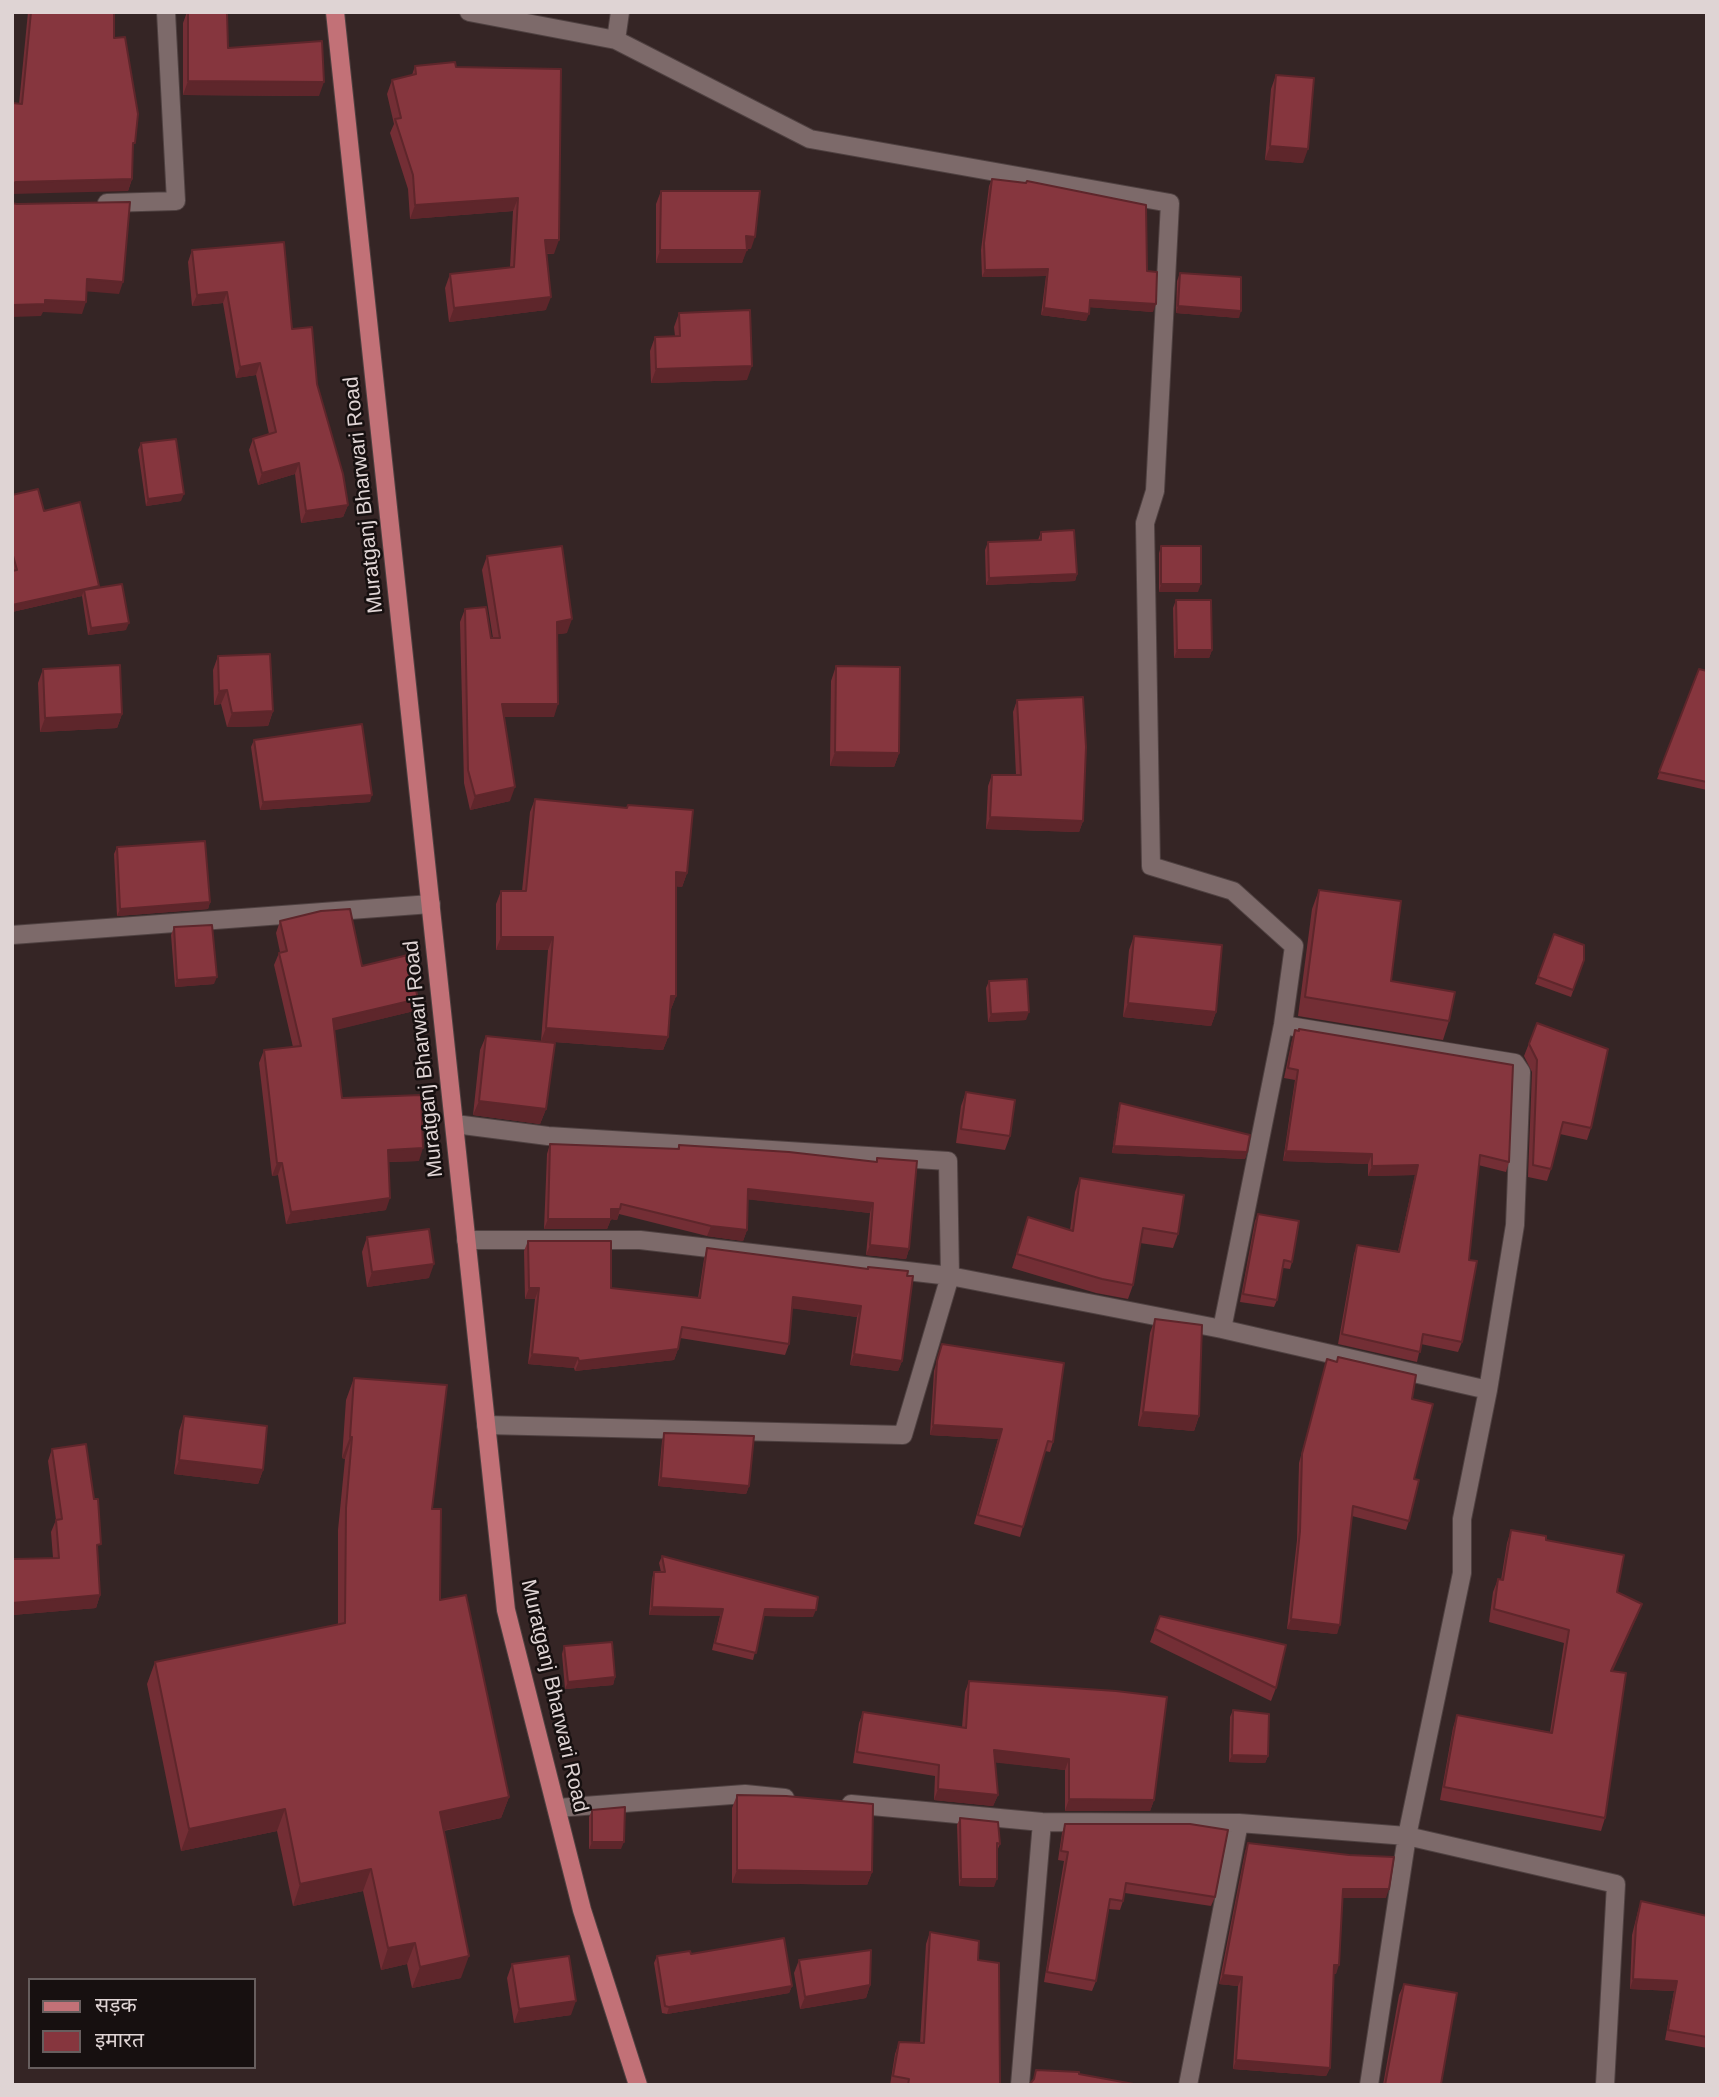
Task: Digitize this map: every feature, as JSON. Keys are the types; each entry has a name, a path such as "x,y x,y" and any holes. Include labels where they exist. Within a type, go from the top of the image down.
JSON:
{"main road":[{"name":"Muratganj Bharwari Road","path":"335,12 506,1610 582,1910 638,2085"}],"street":[{"path":"94,203 176,201 166,12"},
{"path":"469,12 616,40 810,139 1170,203 1155,491 1145,523 1151,866 1233,891 1294,946 1283,1025 1222,1329"},
{"path":"616,40 620,12"},
{"path":"12,935 431,904"},
{"path":"1283,1025 1515,1063 1521,1072 1515,1225 1488,1390 1462,1519 1462,1573 1407,1836 1369,2085"},
{"path":"454,1124 548,1136 948,1161 950,1276 903,1435 486,1425"},
{"path":"466,1240 640,1240 950,1276 1222,1329 1488,1390"},
{"path":"556,1808 745,1794 799,1799"},
{"path":"840,1803 1042,1822 1239,1823 1407,1836 1616,1884 1605,2085"},
{"path":"1020,2085 1042,1822"},
{"path":"1188,2085 1239,1823"}],"building":[{"path":"31,12 114,12 114,38 125,37 138,114 133,143 132,179 12,184 12,103 22,104"},
{"path":"188,12 227,12 228,48 322,41 324,82 188,81"},
{"path":"455,62 456,67 561,69 559,240 545,240 551,297 454,308 450,274 514,267 518,198 415,205 413,175 395,119 401,118 392,80 416,74 415,66"},
{"path":"1276,75 1314,78 1308,149 1270,146"},
{"path":"992,179 1027,181 1146,205 1147,271 1157,272 1156,304 1090,300 1089,314 1044,308 1048,269 985,270 984,243"},
{"path":"661,191 760,191 755,237 746,236 747,250 660,250"},
{"path":"130,202 123,282 87,279 86,302 45,300 45,304 12,305 12,203"},
{"path":"284,242 292,329 312,327 317,384 343,474 348,505 306,511 299,463 262,473 253,439 276,432 260,363 240,367 227,292 197,295 192,250"},
{"path":"1180,273 1241,277 1241,311 1178,306"},
{"path":"750,310 752,366 656,369 655,337 680,336 679,313"},
{"path":"176,439 184,494 148,499 141,443"},
{"path":"38,489 44,511 80,502 99,586 12,605 12,571 17,570 12,552 12,495"},
{"path":"1074,530 1077,574 989,578 988,542 1041,540 1041,532"},
{"path":"562,546 572,619 557,622 558,704 502,704 515,787 475,796 468,770 465,609 486,607 491,638 500,638 487,556"},
{"path":"1161,546 1201,546 1201,584 1161,584"},
{"path":"122,584 129,623 91,628 84,590"},
{"path":"1176,600 1211,600 1212,650 1177,650"},
{"path":"270,654 273,711 232,713 227,690 219,691 218,656"},
{"path":"120,665 122,714 45,718 43,669"},
{"path":"836,666 900,667 899,753 835,752"},
{"path":"1699,669 1707,671 1707,782 1659,772"},
{"path":"1083,697 1086,747 1083,821 990,817 992,775 1021,775 1017,700"},
{"path":"362,724 372,795 263,802 254,740"},
{"path":"535,799 627,808 628,805 693,810 687,873 676,872 676,996 671,996 668,1037 546,1028 553,937 501,937 501,891 526,891"},
{"path":"205,841 210,902 120,909 117,847"},
{"path":"1319,890 1401,901 1391,981 1455,992 1449,1021 1305,997"},
{"path":"350,909 362,966 408,955 418,999 333,1019 342,1098 421,1095 423,1148 388,1150 390,1198 291,1212 282,1163 277,1163 264,1050 301,1046 279,953 287,951 280,921 321,911"},
{"path":"212,925 217,977 177,980 174,927"},
{"path":"1554,934 1584,945 1584,960 1573,990 1538,977"},
{"path":"1134,936 1222,945 1216,1012 1128,1003"},
{"path":"1027,979 1029,1012 991,1014 989,981"},
{"path":"1537,1023 1608,1049 1591,1128 1563,1122 1551,1169 1533,1165 1537,1060 1529,1044"},
{"path":"1295,1030 1513,1065 1509,1162 1480,1155 1469,1260 1477,1261 1462,1342 1423,1334 1420,1352 1342,1334 1357,1245 1399,1252 1418,1165 1372,1166 1372,1154 1286,1151 1298,1070 1288,1068"},
{"path":"486,1036 555,1043 546,1109 479,1101"},
{"path":"966,1092 1015,1100 1010,1136 961,1129"},
{"path":"1120,1103 1250,1135 1247,1152 1114,1146"},
{"path":"550,1144 679,1149 679,1145 789,1152 877,1162 877,1158 917,1161 909,1249 870,1245 873,1203 748,1189 747,1230 711,1226 621,1204 620,1209 611,1209 611,1219 548,1219"},
{"path":"1080,1178 1184,1195 1178,1234 1143,1228 1133,1285 1102,1279 1017,1254 1028,1217 1073,1231"},
{"path":"1258,1214 1299,1221 1292,1262 1284,1260 1277,1300 1243,1294"},
{"path":"429,1229 434,1264 372,1272 367,1237"},
{"path":"528,1241 611,1241 611,1288 700,1298 707,1248 868,1269 908,1271 907,1276 913,1276 902,1361 854,1354 861,1306 793,1297 789,1344 682,1327 678,1349 579,1361 578,1358 532,1354 539,1288 529,1288"},
{"path":"1155,1319 1202,1325 1199,1416 1143,1412"},
{"path":"942,1344 1064,1363 1053,1442 1048,1441 1023,1527 978,1515 1002,1429 933,1425 937,1361"},
{"path":"1338,1357 1416,1375 1412,1399 1433,1404 1414,1479 1419,1480 1409,1521 1353,1506 1340,1625 1291,1619 1300,1531 1302,1454 1327,1359 1337,1362"},
{"path":"354,1378 447,1385 432,1509 441,1509 440,1600 466,1595 509,1797 440,1812 469,1956 420,1967 415,1943 388,1948 371,1869 300,1884 285,1809 189,1829 155,1662 345,1623 346,1508"},
{"path":"184,1416 267,1426 263,1470 179,1460"},
{"path":"664,1433 754,1436 749,1486 661,1478"},
{"path":"86,1444 94,1499 98,1499 100,1595 12,1603 12,1559 59,1558 56,1520 62,1519 52,1449"},
{"path":"1511,1530 1546,1536 1546,1540 1624,1555 1617,1592 1642,1604 1611,1671 1626,1673 1605,1818 1444,1787 1457,1715 1552,1733 1569,1630 1494,1609 1498,1579 1503,1580"},
{"path":"662,1556 818,1597 816,1610 765,1609 756,1653 715,1643 723,1609 652,1607 654,1572 665,1572"},
{"path":"1160,1616 1286,1645 1276,1688 1155,1629"},
{"path":"612,1642 615,1677 568,1682 564,1646"},
{"path":"969,1681 1167,1697 1154,1800 1069,1799 1069,1759 994,1750 998,1795 938,1789 939,1765 857,1752 863,1712 966,1728"},
{"path":"1233,1710 1269,1714 1268,1756 1232,1755"},
{"path":"737,1795 786,1796 873,1804 872,1872 737,1870"},
{"path":"625,1807 624,1842 592,1842 592,1810"},
{"path":"960,1818 998,1822 1000,1844 997,1843 997,1879 961,1879"},
{"path":"1065,1824 1190,1824 1228,1830 1215,1897 1126,1883 1123,1901 1110,1899 1096,1981 1047,1972 1068,1852 1061,1851"},
{"path":"1248,1843 1349,1855 1394,1857 1389,1889 1343,1889 1339,1965 1334,1965 1330,2068 1236,2060 1242,1977 1223,1975"},
{"path":"1641,1901 1707,1916 1707,2037 1668,2030 1677,1981 1633,1979 1636,1925"},
{"path":"930,1932 979,1941 978,1960 999,1963 1000,2085 908,2085 909,2079 893,2076 899,2042 924,2043"},
{"path":"784,1938 792,1986 665,2006 657,1956 690,1951 691,1954"},
{"path":"871,1950 870,1985 805,1997 799,1960"},
{"path":"569,1956 576,2001 519,2009 512,1964"},
{"path":"1404,1984 1457,1993 1441,2084 1447,2085 1385,2085"},
{"path":"1036,2070 1079,2072 1139,2085 1029,2085"}]}
